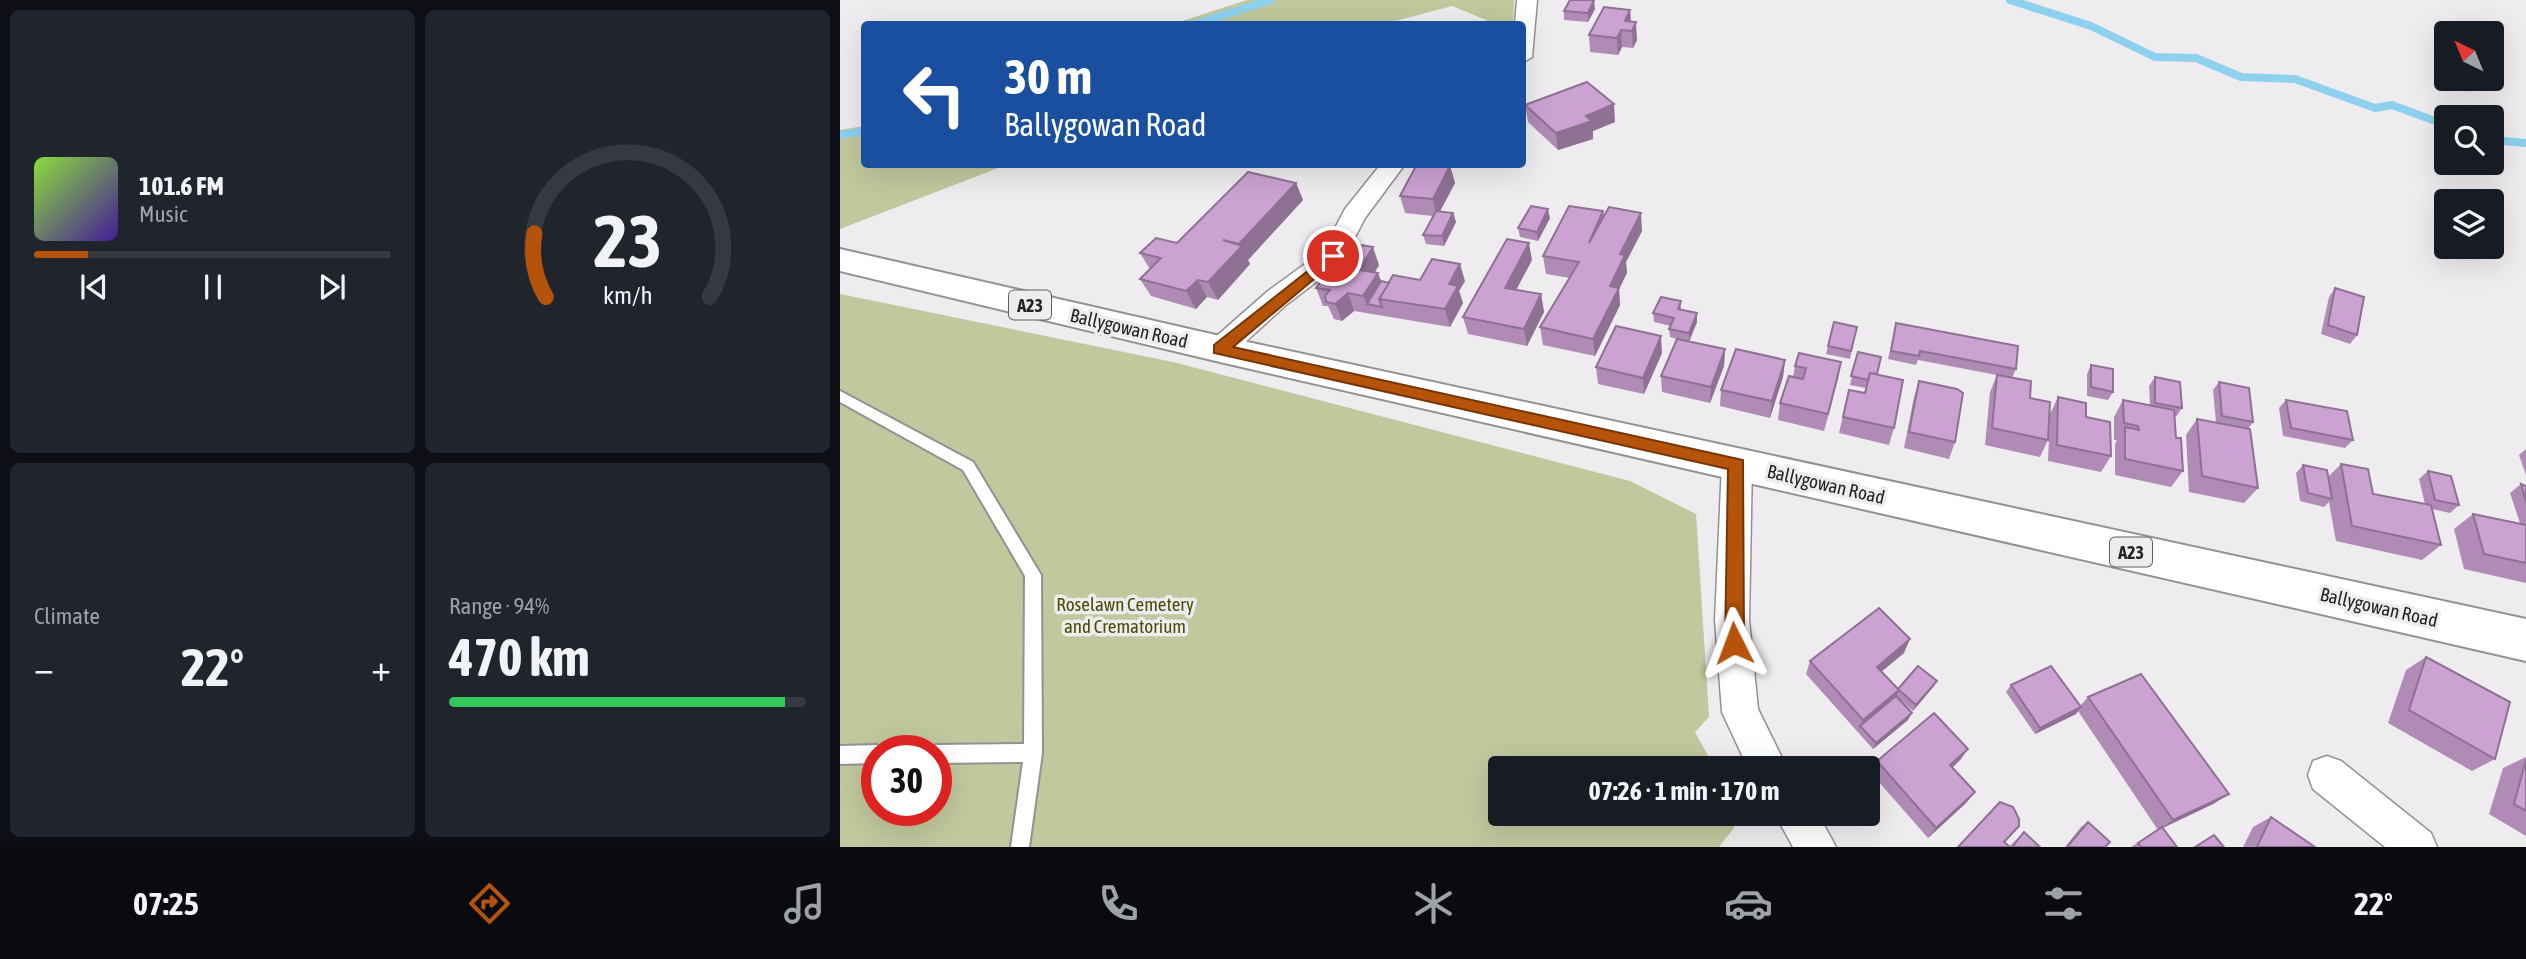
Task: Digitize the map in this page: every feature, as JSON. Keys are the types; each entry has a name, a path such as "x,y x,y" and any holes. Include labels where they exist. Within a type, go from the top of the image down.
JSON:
{"main road":[{"name":"Ballygowan Road","path":"840,260 1220,349 2526,640"}],"street":[{"path":"1525,21 1527,0"},
{"path":"1220,349 1333,256 1354,215 1391,168"},
{"path":"1737,464 1732,620 1740,712 1762,756"},
{"path":"2327,775 2417,847"},
{"path":"1803,826 1816,847"}],"lane":[{"path":"840,396 968,466 1033,576 1033,754 1020,847"},
{"path":"840,754 861,754"},
{"path":"952,754 1033,754"}],"green space":[{"path":"1247,0 1514,0 1513,21 1486,21 1452,6 1395,21 1182,21"},
{"path":"861,126 861,168 998,168 840,229 840,130"},
{"name":"Roselawn Cemetery and Crematorium","path":"840,294 1173,362 1630,481 1696,514 1709,717 1695,732 1708,756 1488,756 1488,826 1733,826 1719,847 840,847"}],"building":[{"path":"1570,0 1594,0 1588,13 1564,11"},
{"path":"1604,7 1630,10 1625,21 1636,22 1632,31 1621,30 1617,38 1589,35"},
{"path":"1587,82 1614,104 1586,116 1592,121 1556,133 1526,105"},
{"path":"1415,168 1449,168 1433,199 1400,196"},
{"path":"1248,172 1296,183 1239,244 1223,240 1242,246 1208,282 1198,280 1186,291 1140,279 1161,258 1140,253 1156,238 1177,243"},
{"path":"1531,206 1548,209 1537,232 1518,228"},
{"path":"1569,206 1603,211 1589,243 1609,207 1641,213 1620,254 1625,255 1610,286 1619,288 1593,339 1540,327 1579,262 1543,256"},
{"path":"1436,211 1453,213 1442,236 1423,235"},
{"path":"1507,239 1529,243 1505,288 1541,294 1524,329 1463,317"},
{"path":"1348,243 1373,247 1359,270 1378,273 1363,296 1348,293 1335,304 1326,302 1325,296 1330,290 1316,288"},
{"path":"1432,259 1460,264 1449,284 1458,286 1445,309 1379,299 1393,275 1420,280"},
{"path":"1381,281 1389,283 1379,299 1382,307 1367,304"},
{"path":"2335,288 2364,297 2357,335 2328,325"},
{"path":"1661,297 1681,301 1678,309 1697,313 1689,333 1669,329 1674,318 1653,313"},
{"path":"1834,322 1857,327 1851,351 1828,346"},
{"path":"1896,323 2018,346 2016,369 1920,351 1919,356 1891,351"},
{"path":"1616,326 1661,336 1643,378 1596,367"},
{"path":"1677,339 1725,349 1711,387 1661,376"},
{"path":"1736,349 1785,360 1772,401 1721,390"},
{"path":"1858,352 1881,357 1877,374 1870,373 1868,380 1851,376"},
{"path":"1799,353 1841,362 1828,414 1780,403 1789,376 1803,379 1806,368 1795,366"},
{"path":"2091,365 2113,369 2113,392 2091,387"},
{"path":"1870,373 1903,380 1894,428 1843,417 1849,390 1865,393"},
{"path":"1997,375 2031,381 2030,398 2050,402 2048,440 1992,428"},
{"path":"2155,377 2180,382 2182,408 2155,403"},
{"path":"1919,381 1957,389 1963,393 1955,442 1909,432"},
{"path":"2219,382 2249,388 2253,422 2222,416"},
{"path":"2058,397 2086,403 2086,417 2110,422 2111,456 2057,445"},
{"path":"2123,400 2174,410 2176,438 2181,438 2183,471 2125,459 2125,427 2139,430 2138,426 2124,423"},
{"path":"2286,400 2347,411 2353,440 2291,428"},
{"path":"2197,419 2250,429 2258,488 2202,476"},
{"path":"2341,464 2368,469 2373,494 2431,505 2441,545 2352,526"},
{"path":"2303,465 2327,470 2332,499 2308,493"},
{"path":"2428,471 2451,476 2459,505 2435,500"},
{"path":"2521,484 2526,486 2526,501"},
{"path":"2473,514 2526,525 2526,563 2484,554"},
{"path":"1879,608 1910,639 1877,667 1899,690 1863,720 1810,661"},
{"path":"2426,657 2510,702 2495,759 2409,710"},
{"path":"1918,666 1937,681 1916,705 1898,689"},
{"path":"2051,666 2081,707 2040,728 2011,685"},
{"path":"2141,674 2229,794 2173,820 2088,697"},
{"path":"1896,696 1912,713 1876,743 1860,726"},
{"path":"1934,713 1968,749 1950,765 1975,792 1936,828 1880,764 1880,758"},
{"path":"2526,760 2526,811 2514,804"},
{"path":"2000,802 2013,807 2019,819 2019,826 2004,842 2010,847 1958,847"},
{"path":"2271,817 2315,847 2257,847"},
{"path":"2088,822 2110,842 2105,847 2067,847"},
{"path":"2162,827 2177,847 2141,847 2138,843"},
{"path":"2024,832 2040,847 2012,847"},
{"path":"2214,835 2224,847 2195,847"}],"waterway":[{"path":"1204,21 1271,0"},
{"path":"2010,0 2091,26 2155,57 2196,58 2241,77 2295,79 2375,108 2392,105 2434,121"},
{"path":"840,135 861,132"},
{"path":"2504,141 2526,143"}],"route":[{"path":"1333,256 1278,298 1220,349 1737,464 1732,620 1734,643"}]}
